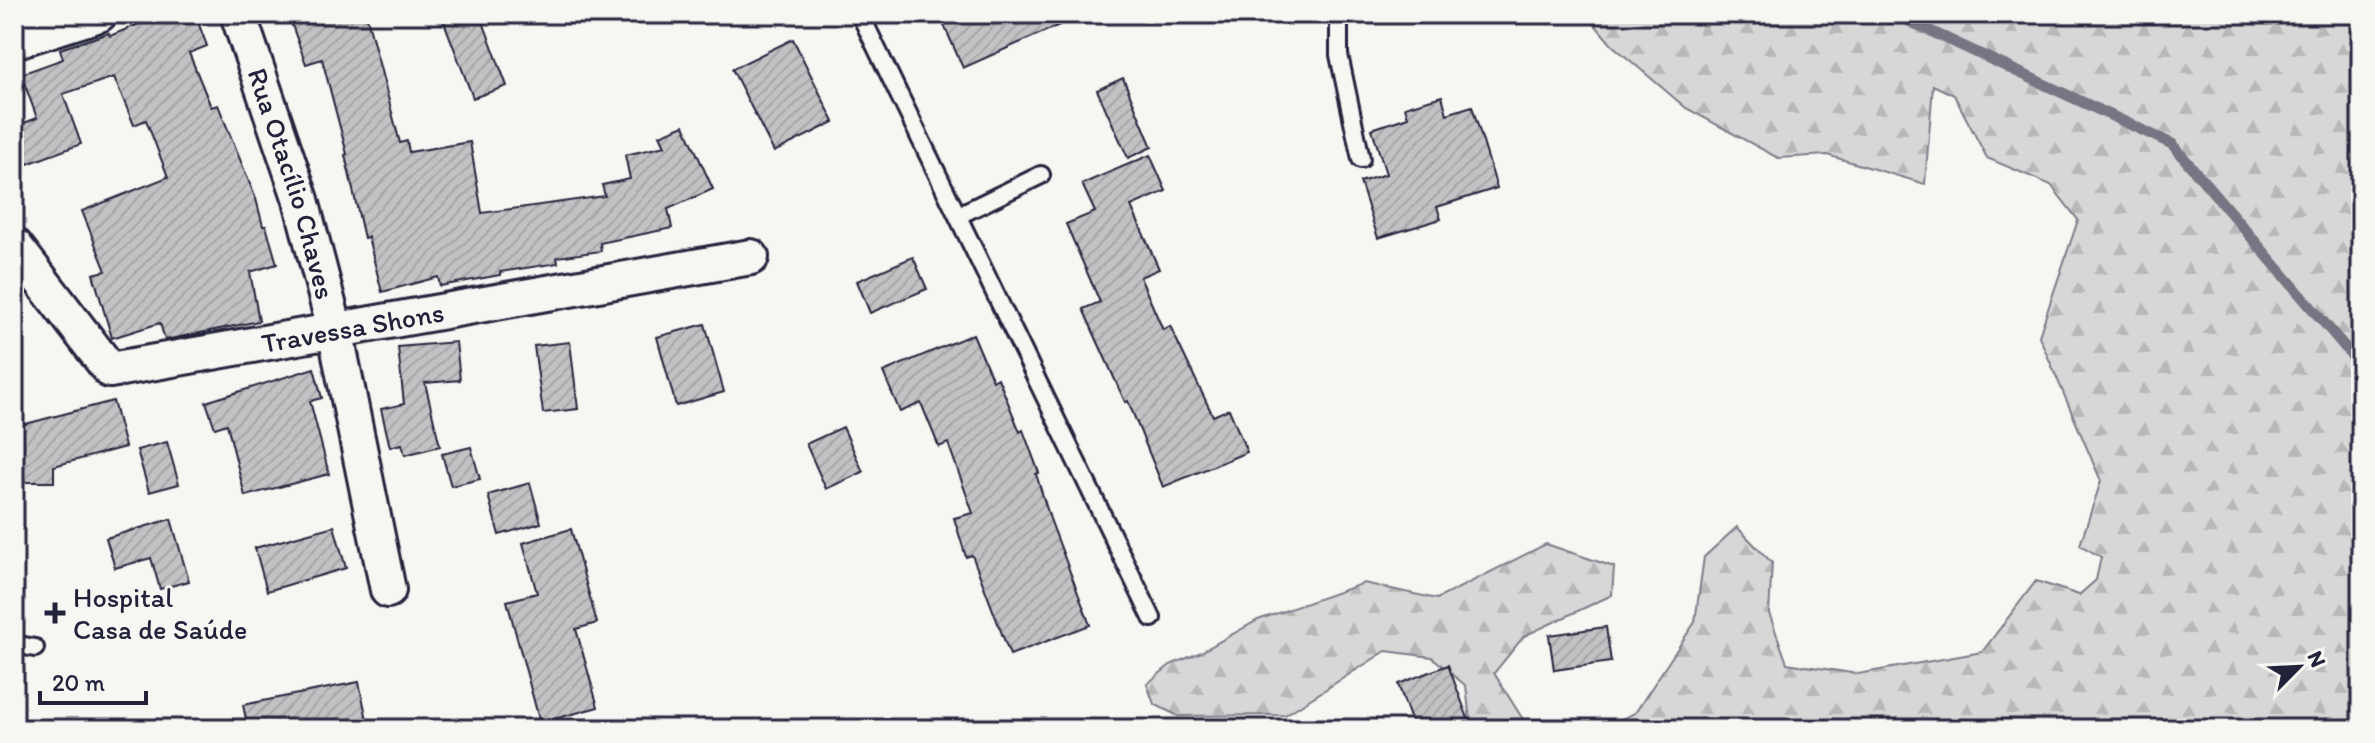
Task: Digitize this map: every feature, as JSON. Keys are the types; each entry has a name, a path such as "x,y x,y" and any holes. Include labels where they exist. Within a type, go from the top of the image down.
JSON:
{"street":[{"path":"14,41 99,14"},
{"name":"Rua Otacílio Chaves","path":"238,14 301,200 335,330 388,590"},
{"name":"Travessa Shons","path":"14,245 110,370 751,257"}],"lane":[{"path":"860,14 1152,618"},
{"path":"1339,14 1339,55 1361,159"},
{"path":"959,215 1041,175"},
{"path":"14,644 35,648"}],"green space":[{"path":"1586,14 2361,14 2361,729 1599,729 1635,713 1695,622 1704,557 1737,527 1772,563 1769,613 1787,663 1858,674 1982,652 2036,581 2079,595 2096,580 2101,557 2080,545 2101,481 2039,336 2078,220 2051,185 1987,158 1954,95 1933,85 1925,184 1827,155 1778,158 1686,108 1612,45"},
{"path":"1546,544 1614,567 1612,595 1524,636 1494,673 1529,729 1471,729 1466,686 1432,657 1386,651 1285,715 1178,716 1154,704 1147,684 1170,665 1199,653 1258,620 1364,583 1437,599"}],"building":[{"path":"163,14 195,14 207,46 189,53 211,107 218,105 256,199 277,264 250,272 259,321 165,340 160,323 112,338 93,274 106,271 82,211 168,177 146,120 134,125 114,77 63,94 81,144 14,169 14,127 37,118 21,74 63,59 60,49 109,33 110,36"},
{"path":"288,14 366,14 400,143 407,141 409,152 470,142 482,213 605,196 602,185 630,179 625,155 665,146 660,135 684,125 713,189 668,209 672,228 600,243 601,251 557,257 558,263 500,272 500,275 440,286 438,277 382,292 368,237 364,238 347,154 322,59 306,64"},
{"path":"441,14 480,14 507,86 473,98"},
{"path":"939,14 1084,14 963,68"},
{"path":"793,39 834,122 774,152 732,69"},
{"path":"1123,78 1152,147 1128,158 1097,90"},
{"path":"1442,96 1447,114 1472,106 1497,188 1437,207 1441,219 1378,238 1360,182 1386,174 1372,129 1408,117 1405,107"},
{"path":"1150,155 1166,191 1131,206 1159,269 1140,277 1163,330 1170,326 1213,416 1229,409 1247,452 1163,487 1128,401 1125,402 1083,309 1100,302 1066,224 1095,212 1082,184"},
{"path":"913,257 927,289 870,313 857,281"},
{"path":"705,324 724,392 676,406 657,337"},
{"path":"973,334 993,381 998,378 1020,432 1023,430 1039,473 1036,474 1050,519 1090,625 1010,655 972,555 966,557 954,518 973,513 948,443 939,447 921,403 900,412 883,372"},
{"path":"456,342 460,380 425,383 440,446 405,455 402,444 390,447 381,409 404,404 398,347"},
{"path":"570,342 578,409 543,413 534,346"},
{"path":"314,368 322,398 310,401 329,474 245,496 227,424 215,428 206,402"},
{"path":"113,401 125,447 54,466 54,482 14,482 14,427"},
{"path":"843,427 863,472 826,489 806,444"},
{"path":"167,442 179,484 149,492 137,450"},
{"path":"471,447 480,479 451,486 442,454"},
{"path":"530,483 541,523 499,535 488,495"},
{"path":"171,519 189,581 160,589 151,558 115,568 106,538"},
{"path":"334,526 346,568 267,591 255,548"},
{"path":"571,529 597,623 576,629 598,707 540,723 507,601 537,593 523,543"},
{"path":"1606,627 1611,662 1554,670 1549,635"},
{"path":"1448,665 1472,729 1414,729 1398,684"},
{"path":"359,682 369,729 248,729 243,705"}],"waterway":[{"path":"1894,14 2172,144 2361,366"}],"place":[{"name":"Hospital Casa de Saúde","path":"55,613"}]}
